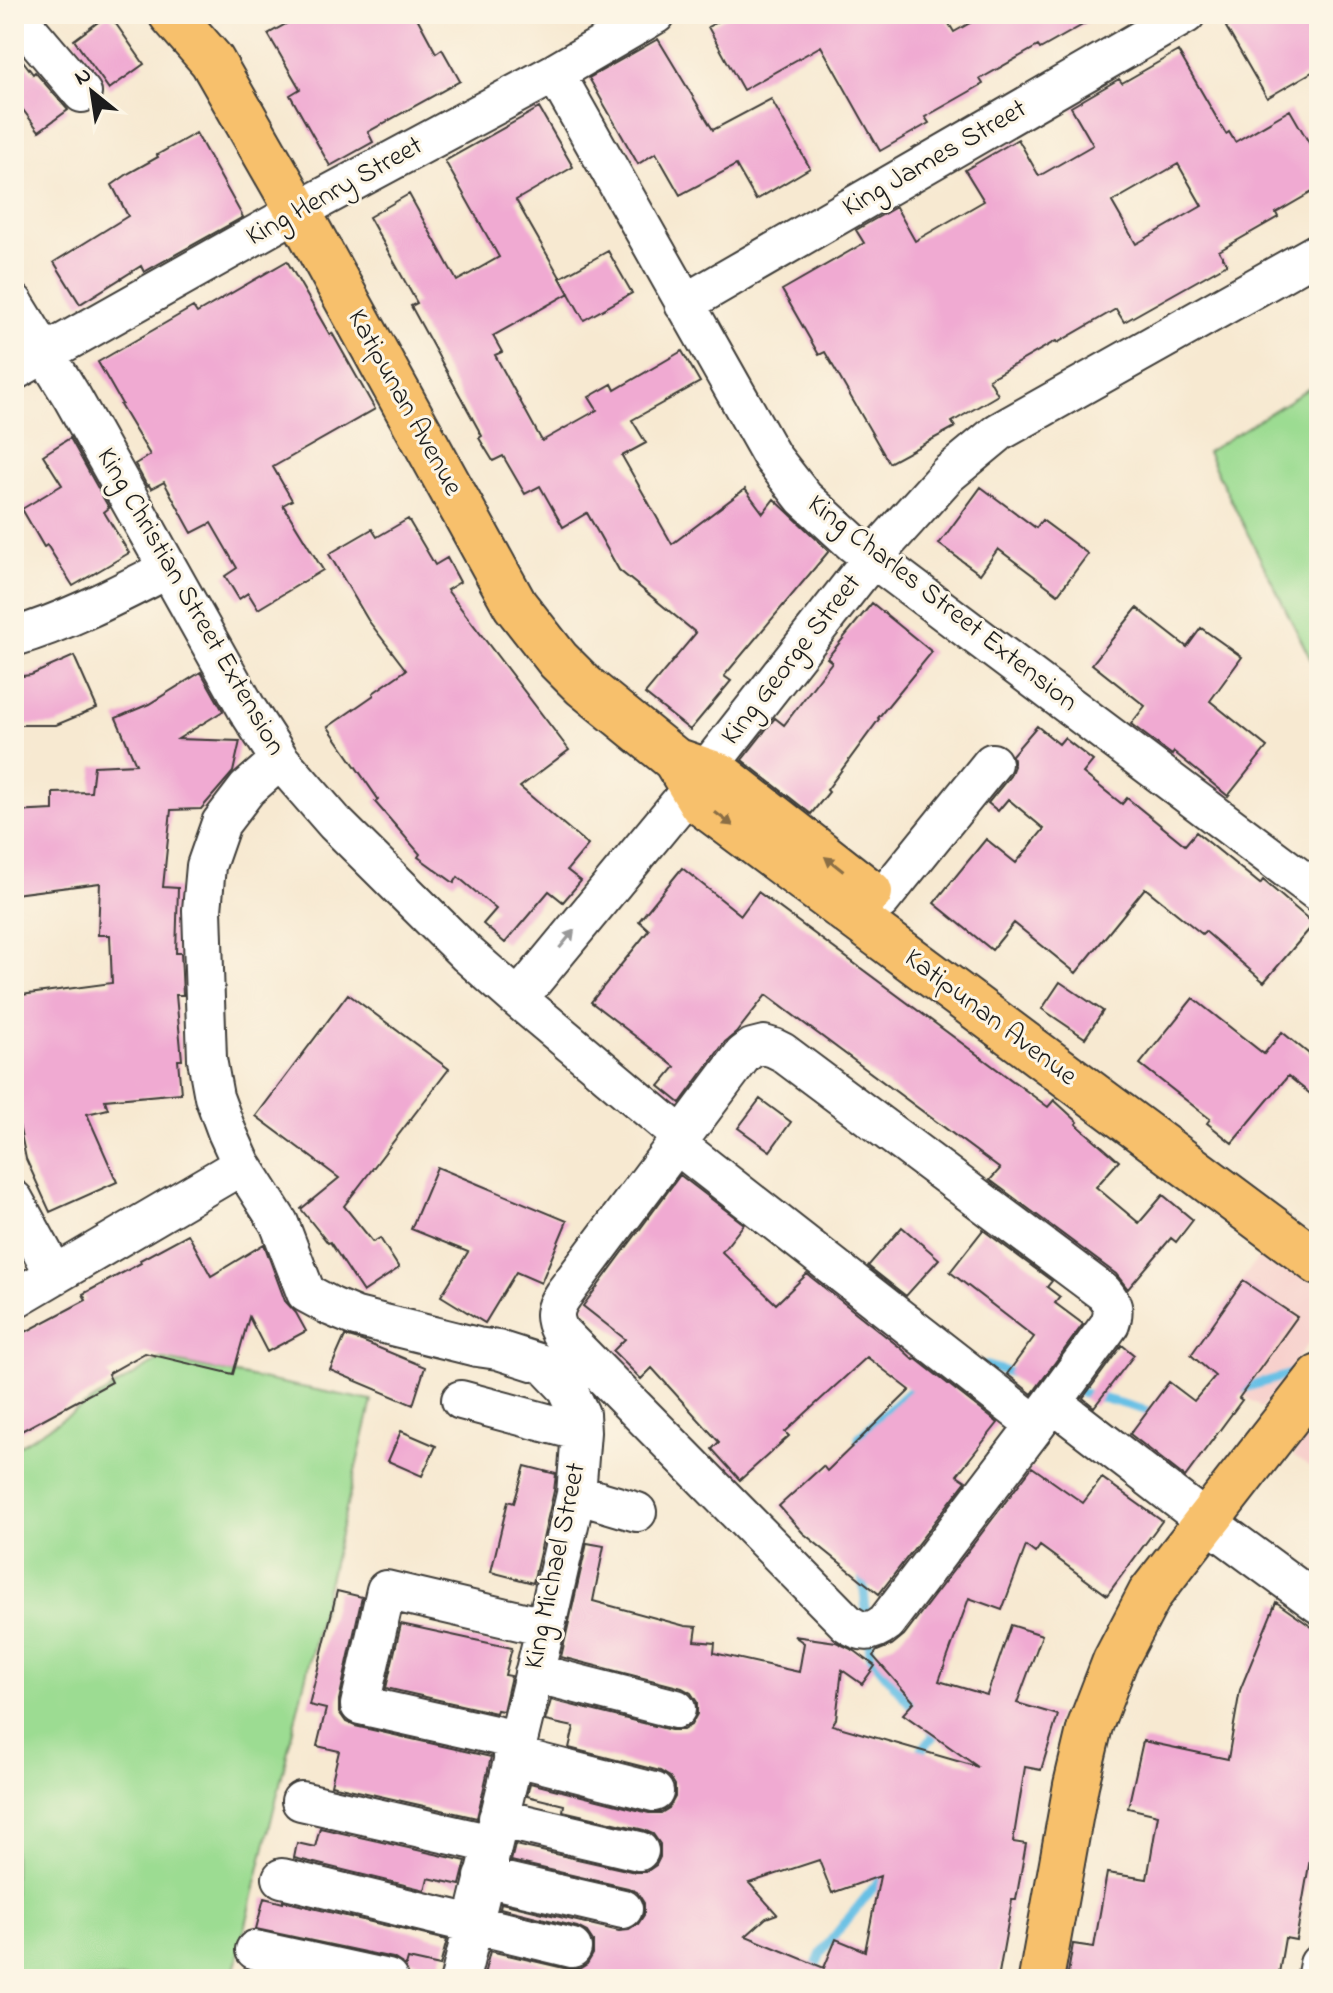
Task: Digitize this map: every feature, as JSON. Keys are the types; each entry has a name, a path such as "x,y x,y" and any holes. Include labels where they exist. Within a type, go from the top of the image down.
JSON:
{"main road":[{"name":"Katipunan Avenue","path":"171,14 212,61 515,605 558,660 584,686 691,772 722,776 947,953 1319,1233"},
{"name":"Katipunan Avenue","path":"691,772 701,803 1319,1263"},
{"path":"1041,1979 1076,1785 1090,1726 1115,1661 1150,1594 1319,1377"}],"street":[{"path":"15,14 82,93"},
{"name":"King Henry Street","path":"30,362 298,211 555,73 656,14"},
{"name":"King James Street","path":"684,304 1186,14"},
{"name":"King Charles Street Extension","path":"555,73 772,457 804,498 853,543 1319,893"},
{"name":"King George Street","path":"518,999 691,772 873,557 947,475 999,432 1319,252"},
{"name":"King Christian Street Extension","path":"14,303 30,362 168,569 247,709 280,760 335,823 467,954 678,1140 1050,1412"},
{"path":"14,637 115,597 168,569"},
{"name":"King Michael Street","path":"280,760 247,789 221,823 206,866 202,910 207,1059 214,1097 242,1165 279,1223 306,1293 356,1317 498,1350 545,1365 567,1388 580,1414 576,1494 460,1979"},
{"path":"881,900 992,763"},
{"path":"764,1045 782,1052 1110,1299 1113,1315 1110,1324 1050,1412 886,1622 867,1632 856,1630 560,1332 554,1314 556,1305 743,1055 752,1048 764,1045"},
{"path":"14,1299 242,1165"},
{"path":"14,1200 55,1275"},
{"path":"461,1400 581,1432"},
{"path":"1050,1412 1319,1604"},
{"path":"576,1494 637,1512"},
{"path":"545,1627 386,1590 360,1705 515,1748 654,1792"},
{"path":"534,1673 676,1709"},
{"path":"301,1801 491,1846 639,1851"},
{"path":"491,1846 623,1909"},
{"path":"282,1878 572,1948"},
{"path":"255,1950 388,1979"},
{"path":"1316,1979 1319,1964"}],"shaded area":[{"path":"1266,1247 1319,1286 1319,1328 1262,1408 1186,1356"},
{"path":"1319,1420 1319,1473 1293,1456"}],"green space":[{"path":"1319,382 1319,665 1311,660 1207,452"},
{"path":"160,1359 372,1401 233,1979 14,1979 14,1449"}],"building":[{"path":"109,14 144,64 109,89 74,40"},
{"path":"304,14 415,14 436,53 442,49 460,81 368,132 373,142 330,166 290,95 300,89 268,34"},
{"path":"731,14 943,14 954,32 986,14 1102,14 980,79 983,84 925,117 929,123 880,151 821,46 743,90 708,27"},
{"path":"1249,14 1314,14 1319,23 1319,68 1267,98 1226,27"},
{"path":"658,39 713,130 771,99 810,168 756,200 736,165 680,195 656,153 638,164 589,78"},
{"path":"14,49 68,110 39,131 14,98"},
{"path":"1178,51 1226,134 1229,132 1235,142 1290,110 1319,160 1319,188 1276,213 1278,217 1219,251 1227,264 1124,322 1116,309 989,379 998,395 952,422 955,427 889,463 825,352 819,355 782,290 864,243 856,230 896,207 915,241 984,201 965,170 1018,139 1039,176 1093,145 1071,107 1119,79 1122,83","holes":["1178,164 1202,206 1136,244 1112,202"]},
{"path":"539,108 573,167 516,200 569,293 493,336 502,352 495,355 542,441 597,410 589,397 612,384 615,390 682,351 700,382 632,420 646,443 622,456 672,544 745,489 763,513 774,499 829,551 724,676 731,681 690,730 645,694 696,633 619,570 587,513 563,527 540,486 525,494 503,456 493,461 411,306 417,303 369,217 409,194 457,281 499,257 445,161"},
{"path":"196,133 243,217 144,272 141,266 80,304 54,262 128,216 112,185"},
{"path":"608,251 632,293 584,320 560,278"},
{"path":"287,261 375,409 273,467 292,500 283,505 323,570 258,609 248,593 239,599 225,576 237,568 211,523 192,533 164,482 151,489 147,486 135,464 150,455 98,362 193,307 197,313"},
{"path":"70,438 109,508 104,512 129,553 73,586 47,545 44,547 22,509 62,485 43,455"},
{"path":"981,487 1036,528 1042,520 1088,554 1058,594 998,549 980,574 939,544"},
{"path":"408,519 435,565 447,558 460,582 447,590 569,750 520,787 588,845 567,870 581,881 563,902 549,891 505,943 483,924 496,909 458,877 454,883 418,857 420,854 375,802 378,799 328,727 406,670 368,620 329,554 372,529 377,537"},
{"path":"872,603 932,652 878,718 811,814 742,760 775,718 784,725 832,662 827,658"},
{"path":"1137,608 1187,647 1201,628 1242,657 1210,701 1267,747 1228,796 1174,752 1172,755 1131,724 1145,706 1092,664"},
{"path":"74,656 97,708 56,725 14,725 14,677 31,675"},
{"path":"201,672 223,711 178,739 240,741 233,772 201,809 171,810 163,887 178,888 176,953 181,953 183,995 176,995 182,1060 178,1060 181,1093 105,1100 108,1109 87,1114 117,1182 50,1212 26,1159 14,1100 14,996 112,983 110,935 98,935 100,883 14,894 14,812 53,810 53,793 91,792 94,766 136,764 116,718 149,704"},
{"path":"1037,726 1059,744 1064,738 1093,761 1083,773 1122,804 1127,798 1185,845 1196,832 1260,884 1263,880 1314,924 1264,982 1205,931 1202,934 1145,888 1076,973 1014,923 992,950 934,903 986,839 1016,863 1044,829 1008,799 998,811 988,803 1010,776 1014,766 1012,755"},
{"path":"682,868 741,915 758,892 1048,1107 1054,1100 1078,1122 1076,1124 1119,1161 1096,1187 1139,1223 1163,1195 1193,1220 1176,1242 1171,1238 1128,1289 1116,1274 990,1180 1000,1169 766,995 725,1042 680,1103 659,1086 675,1067 591,1002 649,930 639,921"},
{"path":"1060,982 1103,1011 1085,1038 1042,1009"},
{"path":"348,994 449,1069 344,1206 373,1242 380,1238 399,1268 363,1292 330,1242 301,1209 339,1178 256,1116"},
{"path":"1193,998 1264,1054 1282,1032 1319,1062 1319,1101 1288,1076 1232,1143 1207,1123 1210,1119 1140,1064"},
{"path":"760,1099 791,1122 770,1151 738,1128"},
{"path":"437,1167 567,1221 541,1283 516,1272 485,1323 441,1296 468,1252 411,1229"},
{"path":"680,1175 744,1224 722,1252 776,1304 807,1274 998,1423 957,1475 966,1481 879,1594 803,1533 779,1506 823,1466 827,1471 910,1390 867,1357 785,1432 789,1436 740,1480 712,1449 719,1442 652,1368 641,1379 613,1351 625,1339 583,1306"},
{"path":"902,1227 939,1259 906,1296 868,1266"},
{"path":"983,1230 1052,1281 1047,1287 1060,1297 1055,1303 1083,1324 1032,1394 1007,1374 1034,1337 950,1272"},
{"path":"188,1234 211,1276 264,1244 285,1301 306,1331 267,1352 249,1317 233,1374 145,1353 108,1374 112,1382 14,1435 14,1338 86,1300 83,1294"},
{"path":"1243,1281 1297,1317 1239,1398 1242,1400 1185,1477 1130,1434 1169,1382 1194,1401 1215,1376 1191,1355"},
{"path":"345,1336 425,1367 413,1405 330,1370"},
{"path":"1122,1345 1134,1355 1094,1407 1083,1398"},
{"path":"401,1431 436,1446 422,1476 388,1461"},
{"path":"525,1466 556,1474 533,1583 491,1572 508,1501 514,1503"},
{"path":"1032,1467 1083,1503 1102,1478 1162,1521 1107,1595 1040,1546 1035,1553 1026,1546 1002,1610 969,1598 939,1681 987,1695 1011,1625 1042,1635 1017,1703 1058,1715 1041,1770 1025,1767 1013,1842 1026,1844 998,1979 877,1979 850,1974 848,1979 483,1979 490,1951 568,1969 579,1969 587,1964 593,1954 593,1941 587,1932 500,1908 501,1903 619,1931 629,1930 644,1915 644,1903 637,1892 511,1861 515,1845 635,1872 646,1872 656,1865 660,1857 660,1844 653,1834 563,1811 564,1805 527,1796 530,1783 649,1813 661,1813 669,1808 675,1797 675,1785 670,1777 660,1771 569,1748 574,1727 545,1721 551,1700 671,1730 683,1730 691,1725 697,1714 697,1702 691,1693 682,1688 561,1657 587,1543 604,1546 593,1601 697,1627 695,1641 715,1643 714,1653 799,1672 804,1643 794,1636 836,1642 875,1666 862,1684 842,1670 836,1719 832,1725 978,1767 903,1714 914,1702 873,1656 904,1635","holes":["819,1860 832,1893 880,1876 865,1951 836,1939 824,1968 746,1936 766,1918 777,1914 749,1883"]},
{"path":"337,1591 362,1597 339,1712 346,1722 355,1726 491,1757 477,1818 331,1785 339,1751 317,1746 326,1709 309,1705"},
{"path":"1276,1602 1319,1632 1319,1807 1296,1940 1285,1938 1278,1979 1067,1979 1073,1944 1094,1947 1107,1873 1147,1879 1158,1815 1128,1808 1143,1741 1228,1759 1240,1690"},
{"path":"401,1624 512,1648 505,1675 511,1676 503,1711 497,1710 496,1713 386,1688"},
{"path":"320,1828 466,1861 460,1885 428,1878 425,1890 294,1858 297,1843 315,1847"},
{"path":"264,1898 447,1940 440,1966 408,1959 406,1966 393,1958 256,1929"}],"waterway":[{"path":"984,1365 1055,1385"},
{"path":"1238,1390 1304,1370"},
{"path":"859,1450 859,1437 912,1389"},
{"path":"1073,1390 1159,1414"},
{"path":"862,1569 867,1622"},
{"path":"869,1641 870,1656 917,1713"},
{"path":"914,1759 935,1734 929,1727"},
{"path":"810,1979 822,1951 886,1872"}]}
